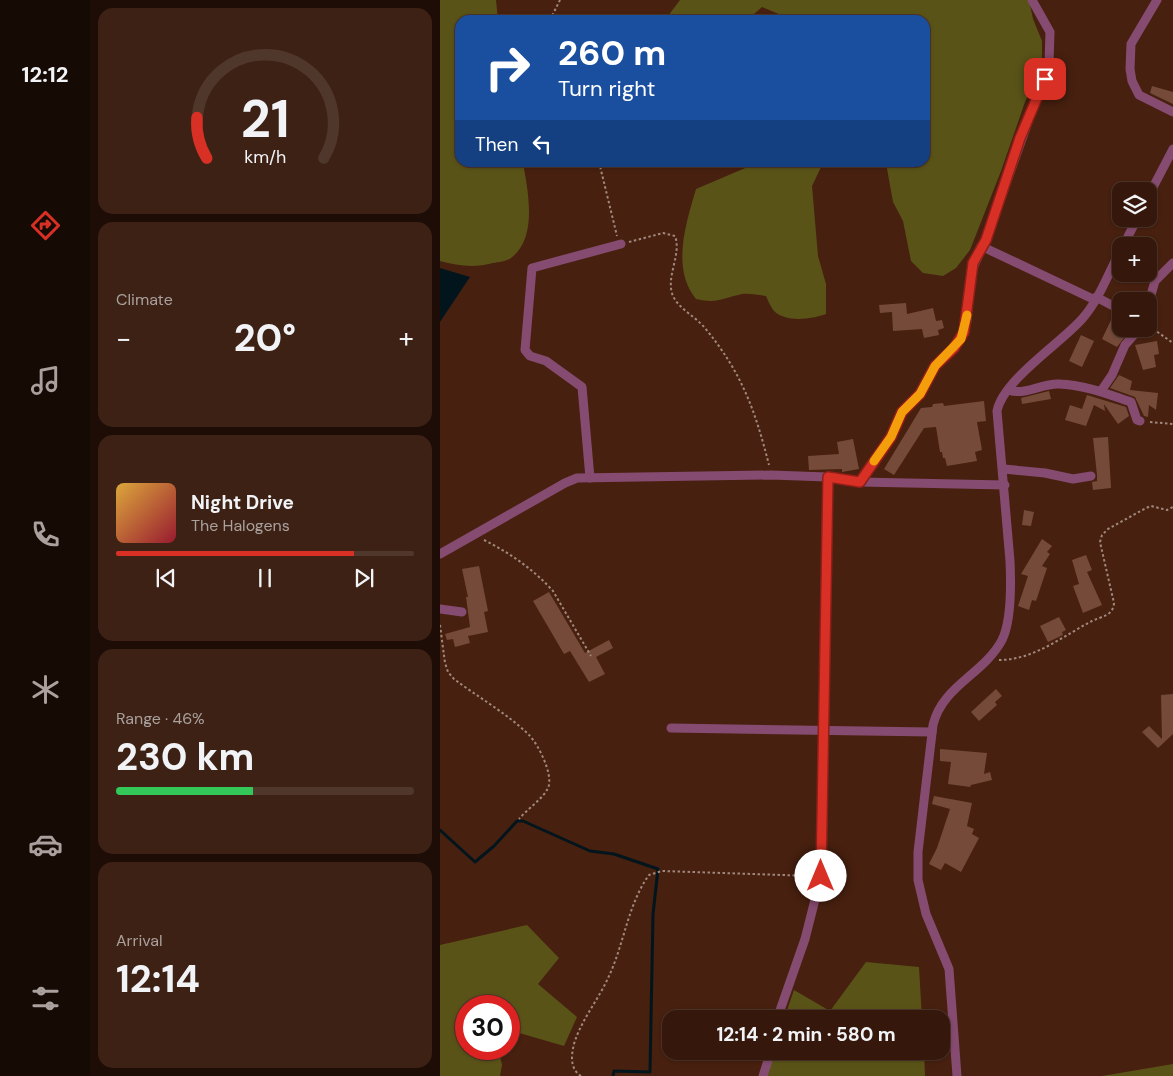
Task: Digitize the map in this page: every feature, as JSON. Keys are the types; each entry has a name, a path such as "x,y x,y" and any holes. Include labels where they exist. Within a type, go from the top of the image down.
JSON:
{"street":[{"path":"860,482 891,437 902,412 920,394 935,366 961,339 967,321 971,272 981,246 986,240 1020,138 1045,79 1049,63 1050,32 1032,0"},
{"path":"1157,0 1131,44 1130,70 1132,81 1139,95 1173,112"},
{"path":"1156,182 1173,148"},
{"path":"590,478 582,387 546,361 530,356 525,350 532,268 622,244"},
{"path":"981,246 1112,306"},
{"path":"1152,292 1155,281 1173,263"},
{"path":"958,1076 949,968 926,914 918,880 918,852 932,732 940,706 987,660 997,648 1006,631 1010,561 1004,469 997,411 1000,402 1033,363 1081,320 1096,298 1112,267"},
{"path":"1101,391 1112,375 1125,345 1132,337"},
{"path":"1010,390 1020,392 1056,384 1101,391 1131,402 1137,420 1140,422"},
{"path":"1004,469 1045,473 1073,479 1091,476"},
{"path":"440,554 564,483 577,478 771,475 828,477 860,482 1005,484"},
{"path":"780,1010 805,939 821,876 822,730 828,477"},
{"path":"440,609 462,612"},
{"path":"671,728 932,732"},
{"path":"763,1076 768,1060"}],"path":[{"path":"552,15 560,0"},
{"path":"600,167 612,218 622,244 663,233 675,236 675,266 670,285 673,297 705,327 743,382 756,416 771,475"},
{"path":"1157,332 1173,343"},
{"path":"1140,422 1173,424"},
{"path":"987,660 1004,660 1048,648 1112,611 1114,603 1100,542 1102,535 1108,529 1151,506 1167,510 1173,507"},
{"path":"473,534 514,555 546,583 591,656"},
{"path":"440,625 448,672 454,679 526,733 547,767 550,775 548,787 543,795 519,819"},
{"path":"580,1076 572,1064 574,1044 610,976 629,920 649,875 662,871 821,876"}],"shaded area":[{"path":"440,0 496,0 498,15 455,15 455,167 524,167 529,200 528,227 525,239 519,249 507,260 473,266 440,261"},
{"path":"680,0 1029,0 1033,19 1042,41 1042,67 1025,102 1001,171 970,250 956,268 943,276 923,273 911,261 903,221 893,202 887,167 930,167 930,15 781,15 762,7 753,15 669,15"},
{"path":"748,167 821,167 812,186 818,256 826,284 826,314 792,319 779,315 774,311 766,296 754,294 742,294 715,301 696,299 688,287 682,260 685,231 696,189"},
{"path":"440,268 470,277 440,322"},
{"path":"527,925 559,958 538,984 577,1017 564,1046 520,1033 520,995 455,995 455,1060 501,1060 500,1076 440,1076 440,945"},
{"path":"866,962 919,967 921,1010 831,1010"},
{"path":"794,990 828,1010 787,1010"},
{"path":"770,1060 924,1060 925,1076 764,1076"},
{"path":"1173,1064 1173,1076 1102,1076"}],"building":[{"path":"1152,86 1173,92 1173,104 1150,93"},
{"path":"906,303 907,314 933,308 936,321 942,320 944,328 938,330 939,335 924,338 922,329 893,331 892,312 880,313 879,305"},
{"path":"1111,320 1112,337 1125,337 1117,347 1102,339"},
{"path":"1081,335 1094,341 1082,367 1069,361"},
{"path":"1157,341 1159,354 1154,355 1156,367 1143,370 1135,345"},
{"path":"1119,375 1132,381 1130,390 1158,393 1156,410 1149,405 1148,417 1144,416 1135,397 1110,388"},
{"path":"1049,391 1051,399 1022,404 1021,398"},
{"path":"1087,395 1126,407 1129,416 1118,424 1104,404 1105,411 1094,405 1086,426 1065,420 1070,405 1082,409"},
{"path":"984,401 986,421 977,422 982,450 975,452 977,461 947,466 942,452 940,452 936,427 924,428 894,475 884,469 921,408 932,407 933,404 943,403 944,406"},
{"path":"1108,437 1111,488 1093,490 1092,482 1097,481 1097,475 1093,438"},
{"path":"853,439 859,469 842,472 842,469 809,470 808,456 839,454 837,442"},
{"path":"1024,510 1034,512 1031,526 1022,525"},
{"path":"1042,539 1052,546 1047,552 1050,554 1042,566 1047,568 1036,601 1032,600 1029,610 1018,606 1028,576 1021,574"},
{"path":"1086,555 1092,570 1087,572 1102,605 1083,613 1073,586 1079,584 1072,560"},
{"path":"479,566 488,611 484,612 488,632 468,636 470,643 455,647 453,639 447,640 445,634 470,627 466,597 468,597 462,569"},
{"path":"549,592 585,653 609,640 613,648 596,657 605,674 589,682 570,651 564,654 533,601"},
{"path":"1059,617 1066,630 1062,632 1063,635 1048,642 1040,626"},
{"path":"996,689 1002,696 995,702 997,705 979,721 971,712"},
{"path":"1173,694 1173,734 1158,748 1142,732 1149,726 1162,739 1161,695"},
{"path":"940,749 987,753 984,774 990,772 992,780 971,785 970,787 948,784 951,762 940,761"},
{"path":"934,796 972,803 967,826 974,829 972,834 979,838 961,872 945,863 941,870 929,864 937,848 950,809 932,804"}],"waterway":[{"path":"440,830 475,862 494,846 517,821 523,821 590,851 614,854 658,869 653,914 650,1072 614,1071 613,1076"}],"slow traffic":[{"path":"874,461 891,437 902,412 920,394 935,366 961,339 967,315"}],"route":[{"path":"821,876 822,730 828,477 860,482 891,437 902,412 920,394 935,366 961,339 967,321 973,263 986,240 1020,138 1045,79"}]}
